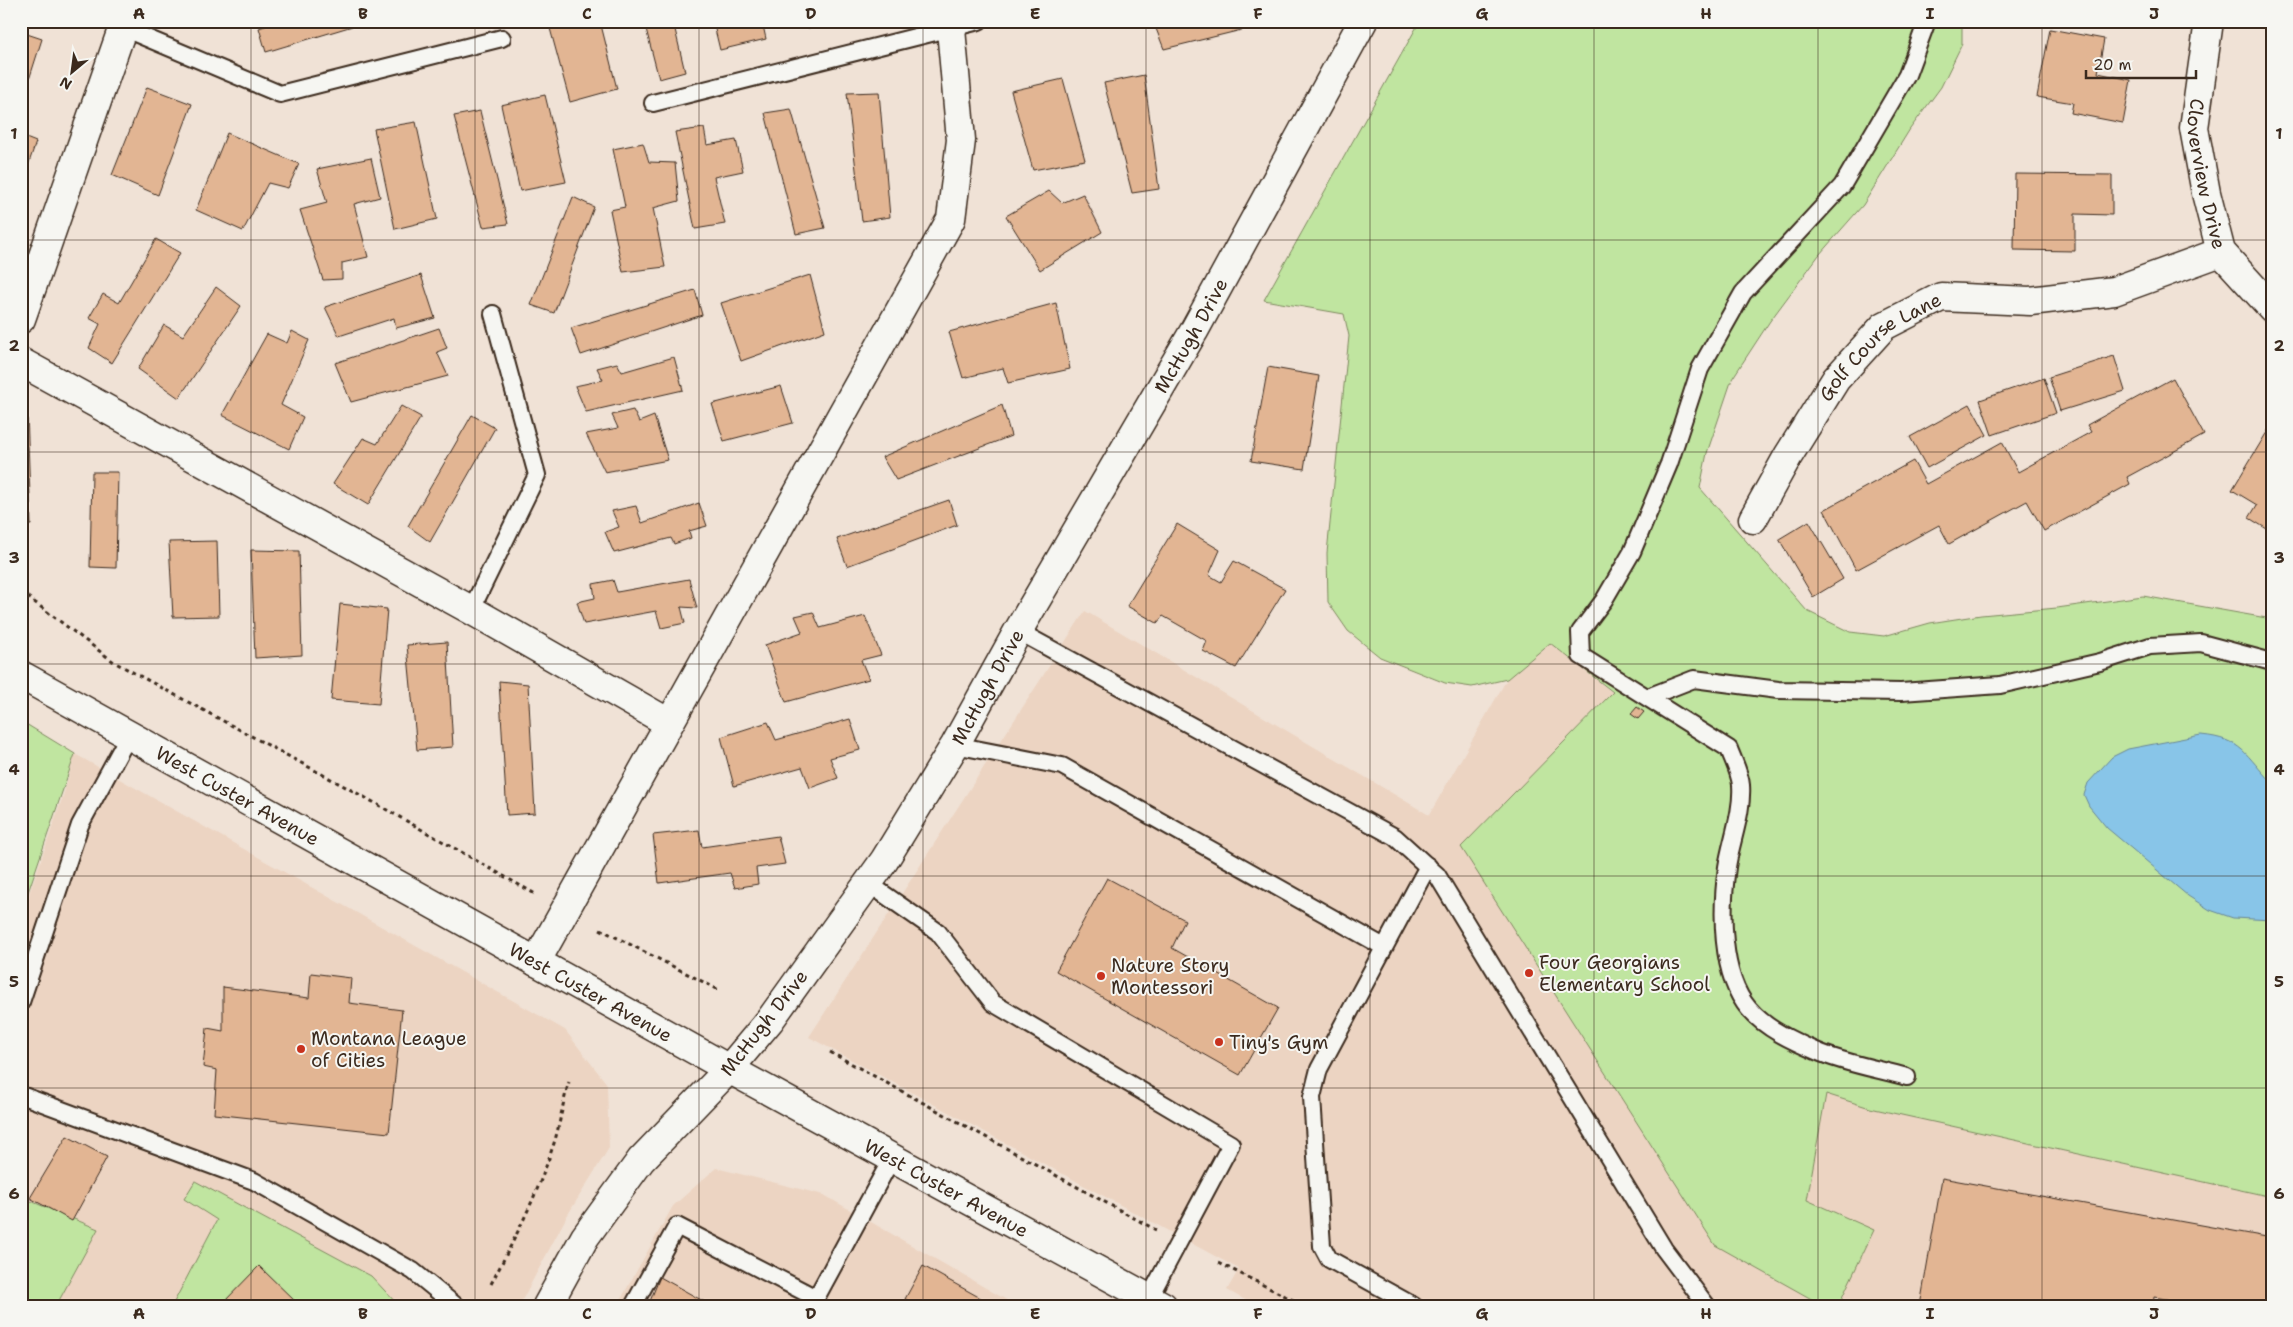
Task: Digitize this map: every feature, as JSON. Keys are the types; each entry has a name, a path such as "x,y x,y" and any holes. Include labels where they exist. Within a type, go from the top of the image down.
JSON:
{"street":[{"name":"McHugh Drive","path":"547,1306 585,1237 641,1160 729,1070 770,1020 868,883 955,745 1018,631 1194,331 1363,21"},
{"name":"Cloverview Drive","path":"2209,21 2194,128 2206,193 2221,252 2272,308"},
{"path":"21,319 124,25"},
{"path":"536,962 951,219 961,140 949,25"},
{"name":"Golf Course Lane","path":"1753,519 1788,456 1836,379 1884,326 1941,297 2030,300 2114,291 2221,252"},
{"path":"21,362 471,610 669,723"},
{"name":"West Custer Avenue","path":"21,675 729,1070 1156,1302"}],"lane":[{"path":"653,103 949,25 979,21"},
{"path":"1907,1077 1818,1052 1777,1032 1749,1009 1734,984 1723,923 1727,868 1741,784 1729,749 1581,656 1580,632 1604,600 1632,552 1669,464 1700,369 1743,293 1842,186 1906,75 1928,21"},
{"path":"124,25 280,94 502,38"},
{"path":"471,610 537,475 493,314"},
{"path":"1018,631 1395,837 1428,866 1437,875 1664,1249 1707,1306"},
{"path":"1648,697 1694,679 1778,690 1901,692 2000,685 2100,662 2150,646 2201,643 2272,662"},
{"path":"21,1002 80,824 129,735"},
{"path":"955,745 1062,766 1384,948"},
{"path":"1414,1306 1329,1259 1322,1246 1312,1097 1320,1069 1428,866"},
{"path":"868,883 938,932 992,1003 1231,1144 1156,1302"},
{"path":"21,1095 254,1181 414,1270 456,1306"},
{"path":"633,1306 678,1226 816,1298 892,1158"}],"path":[{"path":"21,592 114,662 366,798 540,897"},
{"path":"600,929 719,990"},
{"path":"830,1052 1158,1231"},
{"path":"491,1284 533,1203 553,1147 569,1082"},
{"path":"1219,1263 1305,1306"}],"shaded area":[{"path":"1085,611 1429,815 1507,679 1550,643 1613,693 1870,1108 2272,1197 2272,1306 1256,1306 1227,1290 1239,1269 809,1037"},
{"path":"75,754 565,1030 607,1084 609,1148 567,1216 519,1306 56,1306 97,1229 21,1197 21,917 63,796"},
{"path":"716,1168 824,1195 1017,1306 617,1306 673,1206"}],"green space":[{"path":"1420,21 1962,21 1962,44 1941,87 1910,129 1863,205 1819,255 1770,321 1732,379 1707,453 1700,488 1807,611 1850,632 1884,636 1930,623 1981,615 2057,608 2143,596 2272,619 2272,1197 1870,1108 1826,1094 1807,1200 1874,1230 1838,1306 1824,1306 1715,1245 1461,847 1613,692 1550,643 1507,679 1472,687 1445,683 1380,657 1348,631 1328,602 1327,553 1349,336 1344,314 1264,300"},
{"path":"21,721 75,754 21,913"},
{"path":"195,1181 371,1276 399,1306 172,1306 217,1220 184,1199"},
{"path":"21,1197 98,1229 56,1306 21,1306"}],"water":[{"path":"2201,735 2226,740 2235,745 2249,757 2272,783 2272,920 2233,918 2210,910 2188,896 2107,828 2089,806 2084,795 2088,783 2112,757 2128,749"}],"building":[{"path":"280,21 369,21 266,52 259,28"},
{"path":"548,21 600,21 617,89 570,102"},
{"path":"644,21 673,21 685,72 659,79"},
{"path":"713,21 762,21 766,39 720,50"},
{"path":"806,21 840,21 808,28"},
{"path":"1153,21 1278,21 1164,49"},
{"path":"2050,29 2104,39 2098,73 2131,80 2123,123 2071,113 2073,103 2037,97"},
{"path":"21,32 42,39 27,86 21,84"},
{"path":"1144,75 1159,189 1132,193 1104,83"},
{"path":"1063,79 1085,160 1033,170 1011,91"},
{"path":"147,87 192,104 158,195 112,175"},
{"path":"879,92 890,217 862,221 847,93"},
{"path":"545,95 566,182 520,191 501,105"},
{"path":"791,109 825,228 796,234 765,113"},
{"path":"480,111 508,224 483,227 454,116"},
{"path":"416,122 437,219 395,229 374,129"},
{"path":"704,128 707,145 736,140 743,171 714,177 725,224 695,229 675,132"},
{"path":"227,133 299,164 288,188 268,183 243,231 196,210"},
{"path":"21,136 36,142 23,180 21,179"},
{"path":"643,143 649,162 675,163 679,201 653,208 665,267 623,272 610,210 625,207 613,149"},
{"path":"371,158 380,197 354,204 368,257 342,263 342,279 323,280 300,210 327,203 317,169"},
{"path":"2015,174 2112,175 2112,215 2075,214 2075,251 2014,250"},
{"path":"1049,191 1062,203 1083,194 1102,232 1040,270 1006,216"},
{"path":"573,197 594,207 554,313 531,305"},
{"path":"156,239 180,253 112,363 89,348 100,324 89,318 103,294 119,303"},
{"path":"421,275 435,318 396,328 394,318 339,336 325,307"},
{"path":"810,275 825,331 741,361 721,303"},
{"path":"216,287 241,306 179,398 138,369 164,325 183,336"},
{"path":"695,290 702,315 581,355 571,328"},
{"path":"1056,303 1070,369 1008,383 1003,368 963,378 949,332"},
{"path":"439,328 447,348 437,352 448,376 351,402 335,363"},
{"path":"292,331 309,340 281,405 303,417 289,449 222,415 267,334 287,343"},
{"path":"2114,356 2125,391 2060,411 2049,377"},
{"path":"674,357 683,390 586,412 575,386 603,380 597,368 617,363 622,372"},
{"path":"1268,367 1319,376 1304,469 1251,461"},
{"path":"2044,378 2056,413 1992,435 1980,400"},
{"path":"2173,378 2204,435 2127,477 2130,484 2044,531 2027,501 1949,544 1939,525 1856,570 1824,510 1913,461 1926,484 2002,442 2018,472 2091,432 2087,425"},
{"path":"781,386 793,423 724,441 712,404"},
{"path":"1970,404 1987,435 1927,468 1910,437"},
{"path":"1002,405 1011,436 896,480 882,457"},
{"path":"401,406 421,417 368,505 333,484 363,438 377,444"},
{"path":"633,410 639,422 654,416 668,460 605,472 586,434 618,428 612,415"},
{"path":"21,411 27,412 31,525 21,525"},
{"path":"472,415 495,428 430,542 408,526"},
{"path":"2270,427 2272,428 2272,532 2249,518 2257,505 2232,490"},
{"path":"92,472 118,472 116,568 90,567"},
{"path":"949,500 957,525 847,566 837,539"},
{"path":"699,503 707,526 689,531 691,538 674,544 671,538 614,553 605,532 619,527 612,511 636,506 642,523"},
{"path":"1809,521 1843,579 1813,597 1779,539"},
{"path":"1177,524 1220,550 1209,575 1221,582 1234,561 1285,589 1236,668 1203,651 1207,641 1163,616 1157,623 1127,606"},
{"path":"217,541 219,616 173,617 169,542"},
{"path":"251,550 299,551 302,655 255,658"},
{"path":"689,579 697,608 681,607 685,623 661,628 656,611 584,624 577,602 595,598 593,584 613,580 617,592"},
{"path":"340,604 387,609 379,704 331,700"},
{"path":"813,612 820,628 865,616 881,655 861,660 869,679 786,702 765,645 802,632 795,616"},
{"path":"447,642 453,747 417,750 407,645"},
{"path":"499,681 528,684 535,813 507,815"},
{"path":"1637,707 1644,712 1638,719 1631,714"},
{"path":"850,719 860,750 830,758 838,778 810,788 802,767 734,786 721,737 768,722 776,740"},
{"path":"699,830 702,847 778,836 785,864 756,868 758,884 735,888 730,873 659,883 653,835"},
{"path":"1107,878 1185,920 1172,948 1278,1008 1240,1075 1056,971"},
{"name":"Montana League of Cities","path":"311,973 351,978 349,1003 402,1010 389,1133 214,1114 217,1070 203,1067 207,1028 223,1031 223,987 309,998"},
{"path":"67,1136 107,1157 72,1221 30,1198"},
{"path":"1942,1178 2272,1238 2272,1306 2207,1306 2154,1297 2153,1306 1920,1306"},
{"path":"259,1266 300,1306 220,1306"},
{"path":"923,1266 995,1306 918,1306 905,1299"},
{"path":"660,1277 712,1306 648,1306"},
{"path":"734,1300 744,1306 731,1306"}],"place":[{"name":"Four Georgians Elementary School","path":"1529,973"},
{"name":"Nature Story Montessori","path":"1101,976"},
{"name":"Tiny's Gym","path":"1219,1042"},
{"name":"Montana League of Cities","path":"301,1049"}]}
